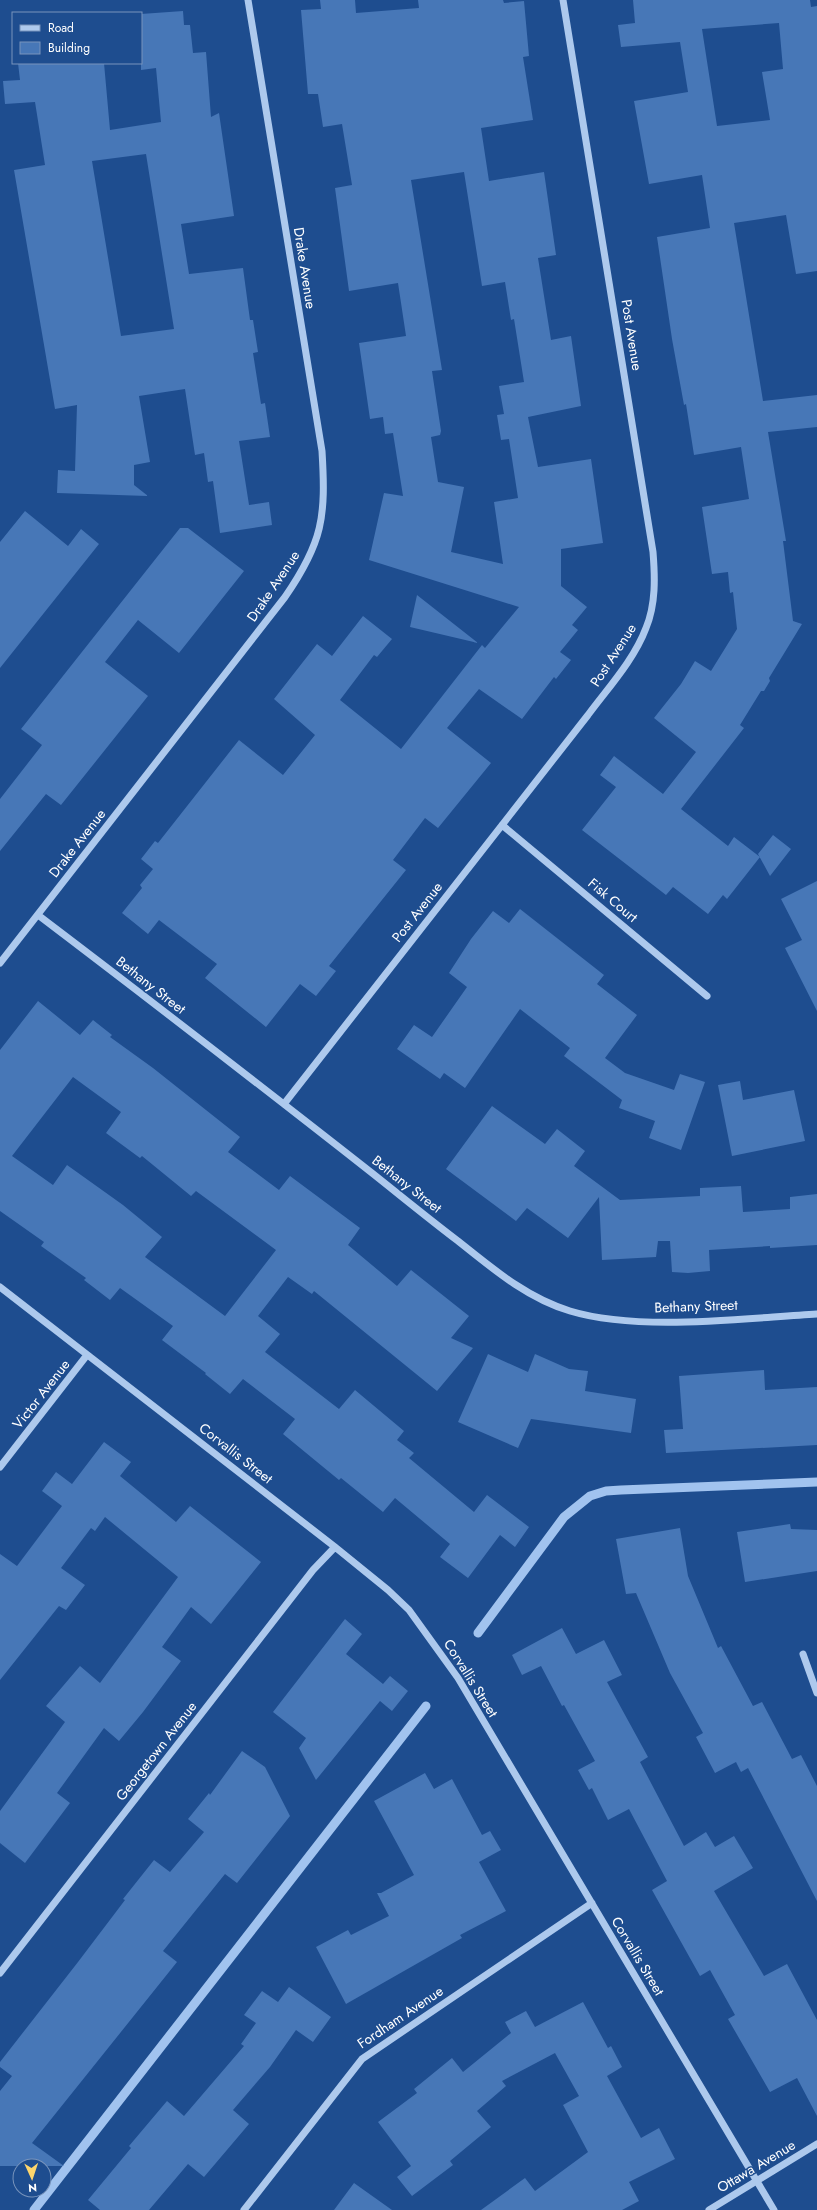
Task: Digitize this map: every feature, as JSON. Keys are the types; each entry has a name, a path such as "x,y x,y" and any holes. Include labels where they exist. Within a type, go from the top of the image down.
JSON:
{"street":[{"name":"Drake Avenue","path":"0,963 285,597 303,570 321,526 324,505 322,451 248,0"},
{"name":"Post Avenue","path":"284,1104 588,715 634,651 646,628 652,602 655,579 653,552 639,458 563,0"},
{"name":"Fisk Court","path":"502,825 707,996"},
{"name":"Bethany Street","path":"38,915 284,1104 501,1275 545,1302 585,1315 630,1321 713,1320 817,1314"},
{"name":"Corvallis Street","path":"0,1287 336,1547 388,1590 409,1610 458,1678 774,2210"},
{"name":"Victor Avenue","path":"0,1467 87,1355"},
{"name":"Georgetown Avenue","path":"0,1974 313,1570 336,1547"},
{"path":"803,1654 817,1693"},
{"name":"Fordham Avenue","path":"244,2210 362,2058 592,1903"},
{"name":"Ottawa Avenue","path":"709,2210 817,2144"}],"building":[{"path":"320,0 355,0 356,13 419,8 418,0 503,0 504,3 524,1 529,56 523,57 533,120 481,128 489,181 544,172 556,255 538,258 551,340 571,336 581,406 528,417 538,467 591,459 603,543 561,549 561,586 587,607 572,625 578,630 560,652 571,660 556,679 554,677 522,719 479,689 447,728 491,763 438,828 425,818 393,860 406,870 329,966 336,971 316,996 300,984 266,1027 205,978 217,964 159,920 148,934 122,913 142,888 140,885 153,869 141,859 155,841 158,843 239,740 283,775 315,735 274,699 317,644 332,656 363,616 392,639 377,657 374,655 340,700 401,749 482,645 485,648 519,607 369,560 384,493 403,496 393,433 385,434 383,417 370,419 359,343 406,336 398,283 349,291 335,188 352,185 342,124 323,127 318,94 308,94 301,10 321,9","holes":["464,172 482,286 505,282 511,320 514,319 524,382 499,386 504,414 497,415 501,440 509,439 518,498 494,502 503,564 451,552 464,487 438,482 431,437 440,435 441,431 432,371 442,370 411,180"]},
{"path":"633,0 810,0 811,7 817,6 817,271 796,274 786,215 734,223 763,401 817,395 817,427 768,432 786,541 783,541 793,621 802,624 769,678 770,681 764,691 761,691 740,725 744,728 681,809 728,846 734,837 760,857 727,899 723,895 708,914 673,887 666,895 582,830 616,787 600,775 614,756 663,794 696,752 654,718 681,684 695,661 711,671 737,629 733,592 730,593 728,572 712,574 702,507 749,499 741,447 694,455 686,404 684,405 672,339 657,237 710,228 702,175 649,184 634,101 688,92 680,42 621,47 618,25 635,23","holes":["779,23 783,69 762,72 770,120 717,126 702,29"]},
{"path":"183,11 184,25 190,25 193,53 206,52 211,117 219,113 234,216 181,224 189,274 243,268 250,320 253,320 258,352 253,353 261,404 265,403 270,437 239,441 249,505 269,502 272,525 220,533 213,481 208,482 204,453 195,455 185,389 139,396 150,462 134,465 134,485 148,496 57,493 58,470 75,471 77,405 55,409 14,170 45,165 35,102 5,104 3,81 20,80 18,64 104,64 110,130 161,122 156,68 141,70 142,14","holes":["146,154 174,329 121,336 92,161"]},
{"path":"25,511 68,546 81,529 99,544 0,668 0,542"},
{"path":"180,528 188,528 244,571 179,653 138,620 105,662 148,696 61,805 46,794 0,851 0,799 42,745 21,729"},
{"path":"417,595 478,643 410,627"},
{"path":"773,835 791,849 770,876 758,854"},
{"path":"817,881 817,1011 785,948 802,940 781,899"},
{"path":"520,909 604,975 597,984 637,1015 605,1058 625,1073 674,1090 680,1074 705,1082 681,1150 649,1138 655,1121 619,1108 622,1100 564,1056 570,1048 520,1009 465,1088 444,1073 440,1079 397,1049 414,1025 432,1037 467,987 449,973 471,939 493,911 509,923"},
{"path":"38,1001 80,1035 93,1020 112,1035 110,1037 153,1068 240,1137 228,1152 279,1190 290,1176 360,1228 348,1245 397,1286 411,1270 469,1316 451,1338 473,1348 437,1391 314,1291 312,1294 288,1277 258,1316 280,1334 265,1352 339,1409 355,1390 404,1431 397,1440 414,1453 409,1458 474,1512 487,1495 529,1527 515,1547 500,1535 468,1578 440,1557 450,1544 395,1498 383,1512 341,1478 339,1480 283,1434 295,1419 243,1379 230,1394 205,1374 206,1373 162,1340 173,1326 120,1288 110,1300 84,1280 86,1278 41,1246 44,1242 0,1211 0,1050","holes":["73,1077 121,1112 106,1133 140,1158 142,1156 191,1196 196,1191 276,1250 225,1316 145,1257 162,1237 123,1205 67,1165 53,1185 12,1156"]},
{"path":"740,1081 743,1100 794,1090 805,1141 732,1156 718,1085"},
{"path":"492,1106 545,1144 557,1129 585,1151 574,1166 620,1200 700,1196 700,1188 741,1186 743,1212 790,1209 790,1197 817,1194 817,1245 709,1250 710,1271 688,1273 672,1272 670,1241 658,1241 656,1257 602,1260 599,1197 568,1238 527,1208 516,1221 446,1169"},
{"path":"488,1354 528,1372 535,1354 569,1369 588,1371 585,1391 636,1399 631,1433 531,1419 518,1448 458,1422"},
{"path":"764,1370 765,1390 817,1387 817,1445 666,1453 664,1430 683,1429 679,1376"},
{"path":"104,1442 131,1462 120,1476 176,1522 190,1506 261,1562 211,1624 191,1607 162,1647 181,1661 143,1712 119,1741 104,1728 57,1793 70,1803 25,1863 0,1843 0,1811 65,1722 46,1706 80,1666 100,1683 178,1577 105,1517 95,1531 91,1528 61,1568 85,1585 66,1610 59,1606 0,1680 0,1554 17,1566 62,1506 42,1491 56,1472 72,1484"},
{"path":"790,1524 791,1529 817,1530 817,1571 745,1582 737,1532"},
{"path":"680,1528 688,1576 718,1648 721,1646 753,1706 762,1702 792,1759 801,1755 817,1786 817,1901 748,1768 741,1772 736,1762 715,1773 696,1737 703,1733 670,1673 636,1593 626,1594 616,1539"},
{"path":"345,1619 362,1634 346,1654 383,1684 390,1676 408,1691 392,1711 380,1701 316,1780 299,1748 306,1738 273,1712"},
{"path":"562,1628 576,1654 604,1640 622,1675 607,1682 648,1757 640,1762 684,1846 706,1832 715,1847 734,1836 753,1868 714,1891 764,1976 787,1964 817,2020 817,2116 797,2078 770,2092 728,2019 735,2015 710,1970 700,1976 652,1890 667,1881 629,1809 608,1820 592,1788 589,1790 578,1770 595,1761 564,1705 562,1706 541,1666 522,1675 512,1655"},
{"path":"242,1751 265,1767 290,1816 237,1883 225,1874 163,1951 177,1962 32,2143 64,2166 52,2166 52,2158 12,2158 12,2166 0,2166 0,2091 12,2076 0,2067 0,2062 78,1962 125,1900 123,1899 154,1860 170,1872 204,1832 188,1819 209,1793 210,1795"},
{"path":"425,1773 434,1789 452,1779 482,1835 490,1831 501,1850 479,1862 506,1911 460,1935 462,1938 346,2004 316,1947 348,1930 351,1935 389,1916 377,1893 381,1893 414,1875 374,1801"},
{"path":"289,1987 331,2017 313,2042 296,2030 270,2067 233,2110 249,2124 204,2177 188,2164 149,2210 100,2210 88,2200 131,2148 129,2146 167,2101 184,2116 244,2046 241,2044 256,2023 244,2015 262,1991 278,2002"},
{"path":"583,2002 608,2048 611,2046 622,2067 607,2076 641,2138 659,2128 675,2159 629,2182 639,2201 622,2210 481,2210 525,2178 535,2191 588,2152 563,2105 579,2096 555,2053 502,2081 506,2086 477,2111 491,2127 450,2161 453,2165 412,2196 397,2177 411,2166 378,2122 417,2093 414,2089 452,2058 463,2072 511,2033 505,2022 526,2011 535,2027"},
{"path":"354,2183 392,2210 334,2210"}],"waterway":[{"path":"478,1633 564,1517 590,1496 606,1491 621,1490 817,1482"},
{"path":"34,2210 426,1706"}]}
